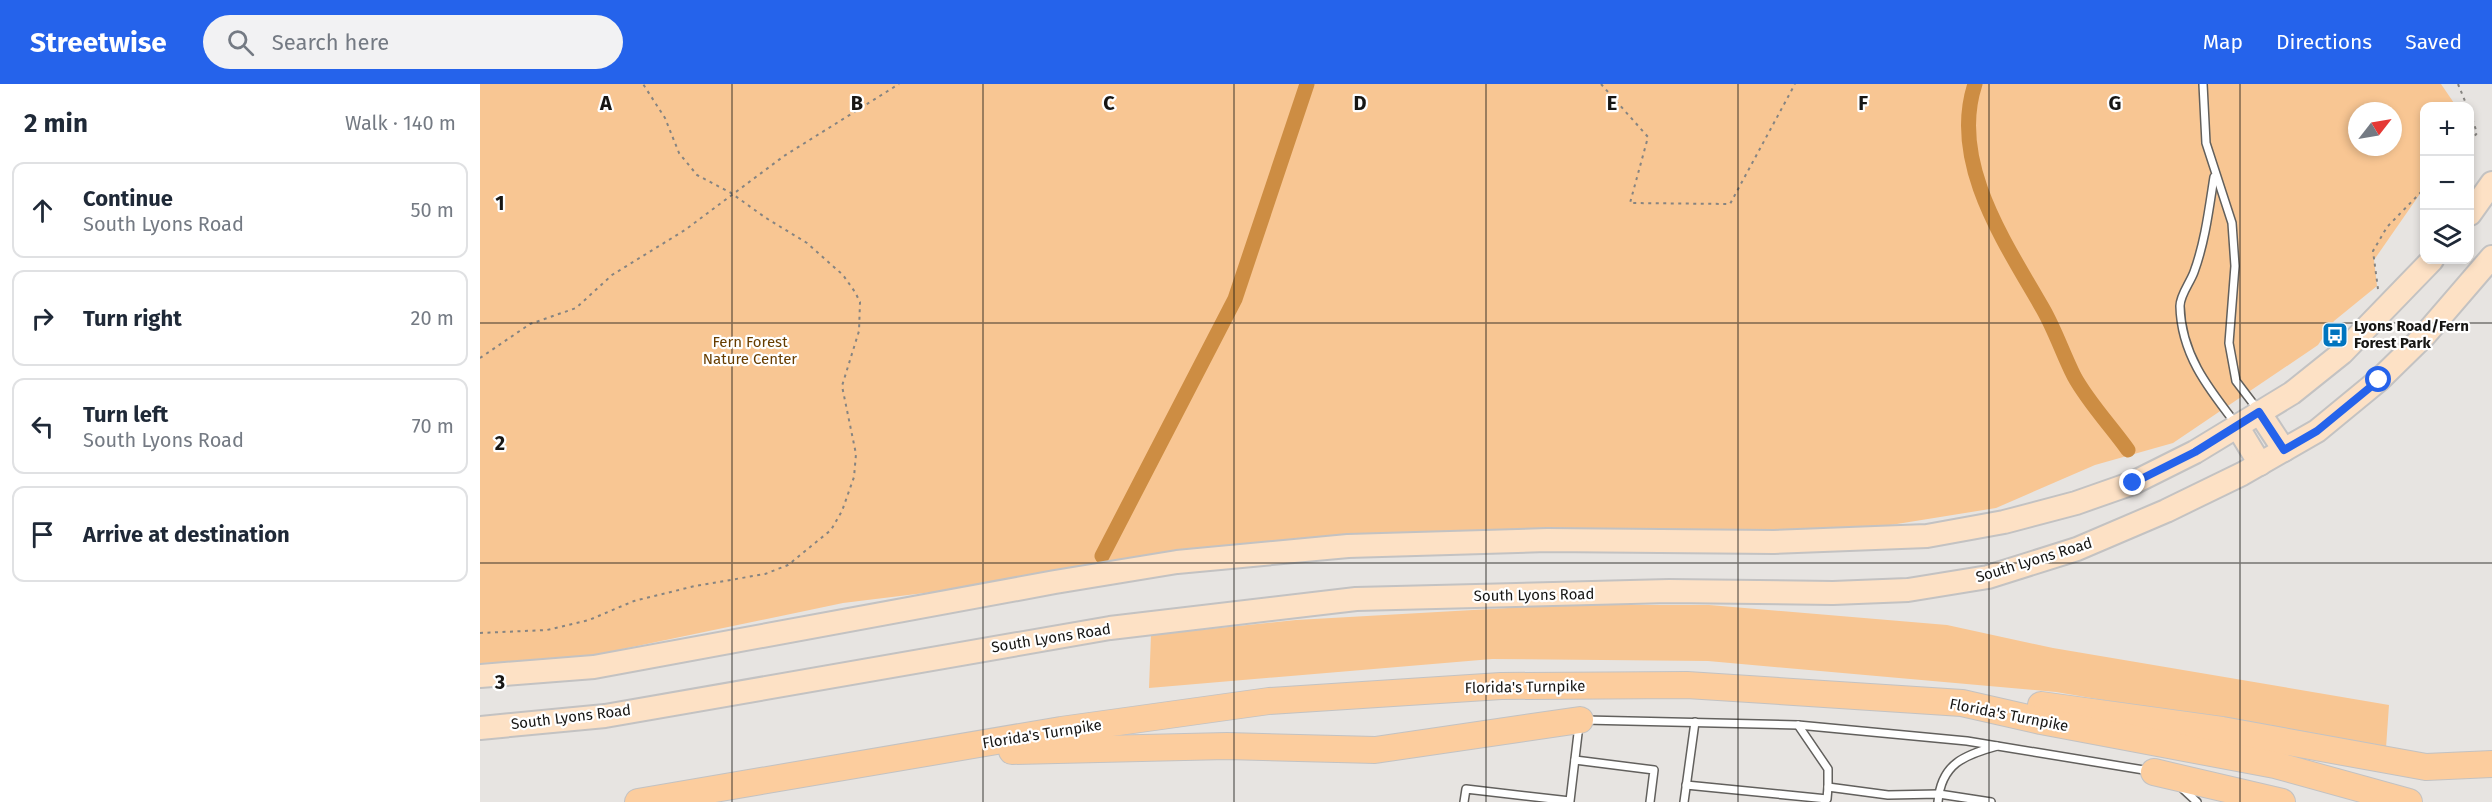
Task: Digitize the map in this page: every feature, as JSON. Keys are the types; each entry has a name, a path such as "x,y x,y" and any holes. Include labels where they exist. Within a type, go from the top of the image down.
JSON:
{"highway":[{"name":"Florida's Turnpike","path":"638,802 1061,730 1269,701 1501,686 1687,685 1962,703 2041,721 2276,765 2409,802"},
{"path":"1962,703 2039,704 2222,730 2426,767 2492,764"},
{"path":"964,747 1001,752 1180,746 1375,750 1580,720"},
{"path":"2154,772 2282,802"}],"main road":[{"path":"2472,210 2492,183"},
{"name":"South Lyons Road","path":"480,728 604,716 1110,628 1356,599 1670,591 1833,593 1908,590 1988,577 2077,549 2166,511 2260,464 2317,431 2404,355 2492,257"},
{"path":"480,676 594,667 1055,582 1177,562 1371,546 1547,540 1774,542 1927,536 2004,522 2076,503 2121,487 2195,452 2292,393 2342,353 2428,264"},
{"path":"2404,355 2492,282"},
{"path":"2259,412 2284,450"},
{"path":"2237,426 2260,464"}],"lane":[{"path":"2203,84 2206,143 2232,223 2235,266 2229,343 2236,381 2259,412"},
{"path":"2215,175 2208,220 2194,272 2180,303 2186,346 2204,382 2237,426"},
{"path":"1464,802 1466,789 1570,801 1580,720 1798,725 1999,745 2154,772 2189,793 2197,802"},
{"path":"1684,802 1695,722"},
{"path":"1686,785 1827,801 1828,769 1798,725"},
{"path":"1939,798 1952,765 1962,757 1999,745"},
{"path":"1575,760 1654,770 1650,802"},
{"path":"1828,787 1888,799 1939,798 1991,802"}],"path":[{"path":"480,633 547,630 589,620 634,601 695,586 765,574 788,565 831,530 842,511 854,477 856,454 842,386 859,331 860,302 843,275 807,243 731,193 697,175 687,164 665,118 643,84"},
{"path":"480,358 530,324 576,308 612,275 685,230 731,193 784,156 899,84"},
{"path":"1601,84 1648,137 1630,203 1730,204 1795,84"},
{"path":"2458,84 2465,102"},
{"path":"2384,310 2374,279 2373,251 2387,227 2420,193"}],"green space":[{"name":"Fern Forest Nature Center","path":"480,84 2441,84 2453,102 2420,102 2420,194 2374,260 2377,286 2334,321 2318,345 2173,443 2095,465 1996,508 1872,528 1547,540 1177,562 843,603 570,660 480,663"},
{"path":"1561,605 1709,605 1947,625 2053,648 2389,705 2386,748 2056,692 1708,661 1492,659 1149,688 1151,635 1296,620"}],"waterway":[{"path":"1102,556 1235,299 1307,84"},
{"path":"1975,84 1969,114 1969,143 1975,173 1985,202 2013,258 2047,317 2074,376 2128,450"}],"place":[{"name":"Lyons Road/Fern Forest Park","path":"2335,335"}],"route":[{"path":"2133,483 2195,452 2259,412 2284,450 2317,431 2379,380"}]}
